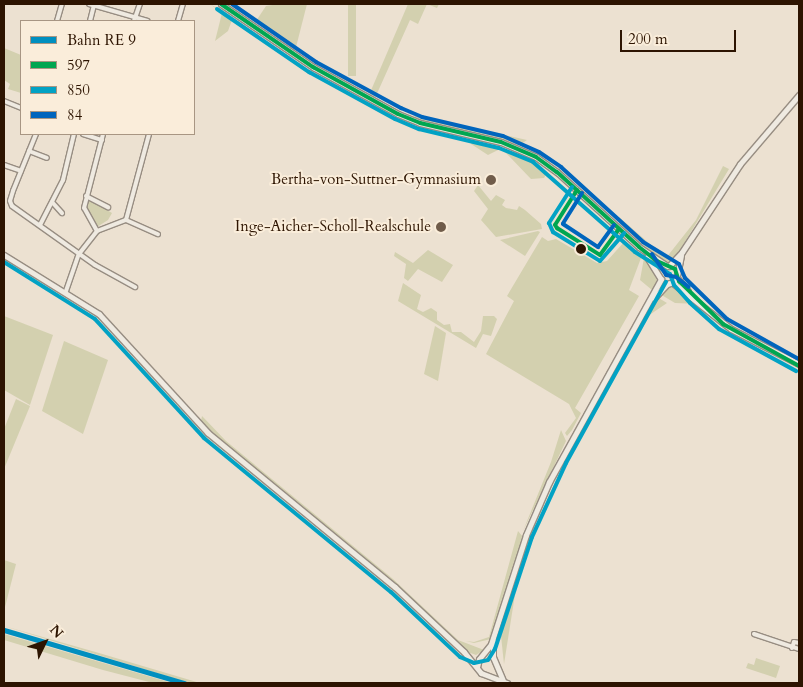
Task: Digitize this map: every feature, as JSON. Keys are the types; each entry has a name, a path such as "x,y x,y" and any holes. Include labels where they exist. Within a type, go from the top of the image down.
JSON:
{"street":[{"path":"57,20 62,4"},
{"path":"89,4 134,20 140,4"},
{"path":"178,20 183,4"},
{"path":"221,4 314,67 398,114 420,123 502,142 536,157 557,172 639,247 676,270"},
{"path":"90,20 94,5"},
{"path":"478,667 494,636 526,535 549,482 578,425 651,302 660,277 682,252 740,164 799,94"},
{"path":"4,101 20,108"},
{"path":"36,135 20,171 10,201 79,254 135,287"},
{"path":"40,225 63,180 74,135"},
{"path":"86,135 102,140"},
{"path":"97,231 84,208 103,135"},
{"path":"126,220 149,135"},
{"path":"29,151 47,158"},
{"path":"4,165 20,171"},
{"path":"86,196 108,207"},
{"path":"52,202 62,213"},
{"path":"66,291 79,254 97,231 126,220 158,234"},
{"path":"639,247 667,284"},
{"path":"675,280 682,252"},
{"path":"4,255 66,291 108,322 208,433 395,587 478,667 505,682"},
{"path":"651,302 667,284 675,280"},
{"path":"675,280 731,329 798,364"},
{"path":"754,634 799,649"},
{"path":"494,636 493,657 496,668 505,682"},
{"path":"792,648 794,642 799,643"},
{"path":"464,652 493,657"},
{"path":"488,674 496,668"}],"shaded area":[{"path":"210,4 307,70 357,99 306,72 232,20 228,31 215,41 222,13"},
{"path":"307,4 295,51 256,21 266,6"},
{"path":"348,4 356,4 356,76 348,76"},
{"path":"408,4 427,4 418,24 410,20 375,98 369,95"},
{"path":"427,4 439,4 437,8"},
{"path":"4,48 20,55 20,93 8,89 10,84 4,80"},
{"path":"414,116 527,140 518,146 416,119"},
{"path":"473,140 517,154 547,173 544,178 531,179 506,153 500,149 488,155 471,144"},
{"path":"723,166 729,169 680,250 669,263 651,255 619,225 619,217 666,258 696,220"},
{"path":"478,185 491,201 496,195 505,200 502,205 506,208 517,210 519,206 525,210 541,224 542,229 496,237 481,220 488,209 474,191"},
{"path":"88,199 112,213 108,220 97,227 88,215"},
{"path":"540,232 525,256 500,240"},
{"path":"621,236 647,260 657,280 652,290 640,280 644,258"},
{"path":"542,237 548,241 556,239 597,263 607,261 624,242 641,258 629,290 639,296 575,408 581,413 567,436 565,433 576,418 569,404 486,354 514,301 507,296"},
{"path":"428,250 453,265 442,282 418,269 408,281 404,278 406,264 394,256 395,252 413,263"},
{"path":"403,283 421,295 417,309 423,312 431,308 437,312 437,320 444,325 450,324 452,332 461,332 474,342 481,331 483,316 494,316 497,319 491,336 483,334 476,348 398,301"},
{"path":"668,286 673,287 697,304 675,303 660,294"},
{"path":"657,297 667,303 648,316 575,438"},
{"path":"4,316 53,335 30,405 4,390"},
{"path":"435,326 446,333 438,381 424,374"},
{"path":"64,341 108,360 83,434 42,411"},
{"path":"16,399 30,406 4,469 4,429"},
{"path":"202,416 226,441 393,579 458,640 484,650 476,655 468,652 392,580 224,443 201,421"},
{"path":"561,430 566,441 523,531 551,462"},
{"path":"518,531 523,537 491,639 474,643 466,641 474,642 489,637"},
{"path":"4,560 16,564 4,611"},
{"path":"514,587 516,588 504,664 501,636"},
{"path":"4,626 99,653 200,683 189,683"},
{"path":"4,634 172,683 153,683 103,670 4,640"},
{"path":"756,658 780,666 776,678 746,668 748,663 754,665"}],"transit line":[{"name":"597","path":"221,4 313,67 398,114 420,123 501,142 536,157 557,172 639,247 657,261 675,269 679,281 723,324 799,366"},
{"name":"84","path":"232,4 316,62 401,108 422,117 503,136 539,152 561,167 643,242 679,264 685,278 727,319 799,359"},
{"name":"850","path":"217,9 309,72 395,119 419,129 499,148 533,162 635,252 670,274 674,285 690,303 719,329 796,371"},
{"name":"850","path":"572,187 549,223 553,232 600,261 624,233"},
{"name":"597","path":"577,190 555,225 557,228 600,255 619,229"},
{"name":"84","path":"582,193 563,224 598,247 614,225"},
{"name":"84","path":"652,254 666,275 676,277 689,287"},
{"name":"850","path":"4,262 95,319 204,438 391,592 460,657 474,663 488,660 495,649 532,537 566,463 666,282"},
{"path":"4,630 184,683"}],"place":[{"name":"Bertha-von-Suttner-Gymnasium","path":"491,180"},
{"name":"Inge-Aicher-Scholl-Realschule","path":"441,227"}]}
